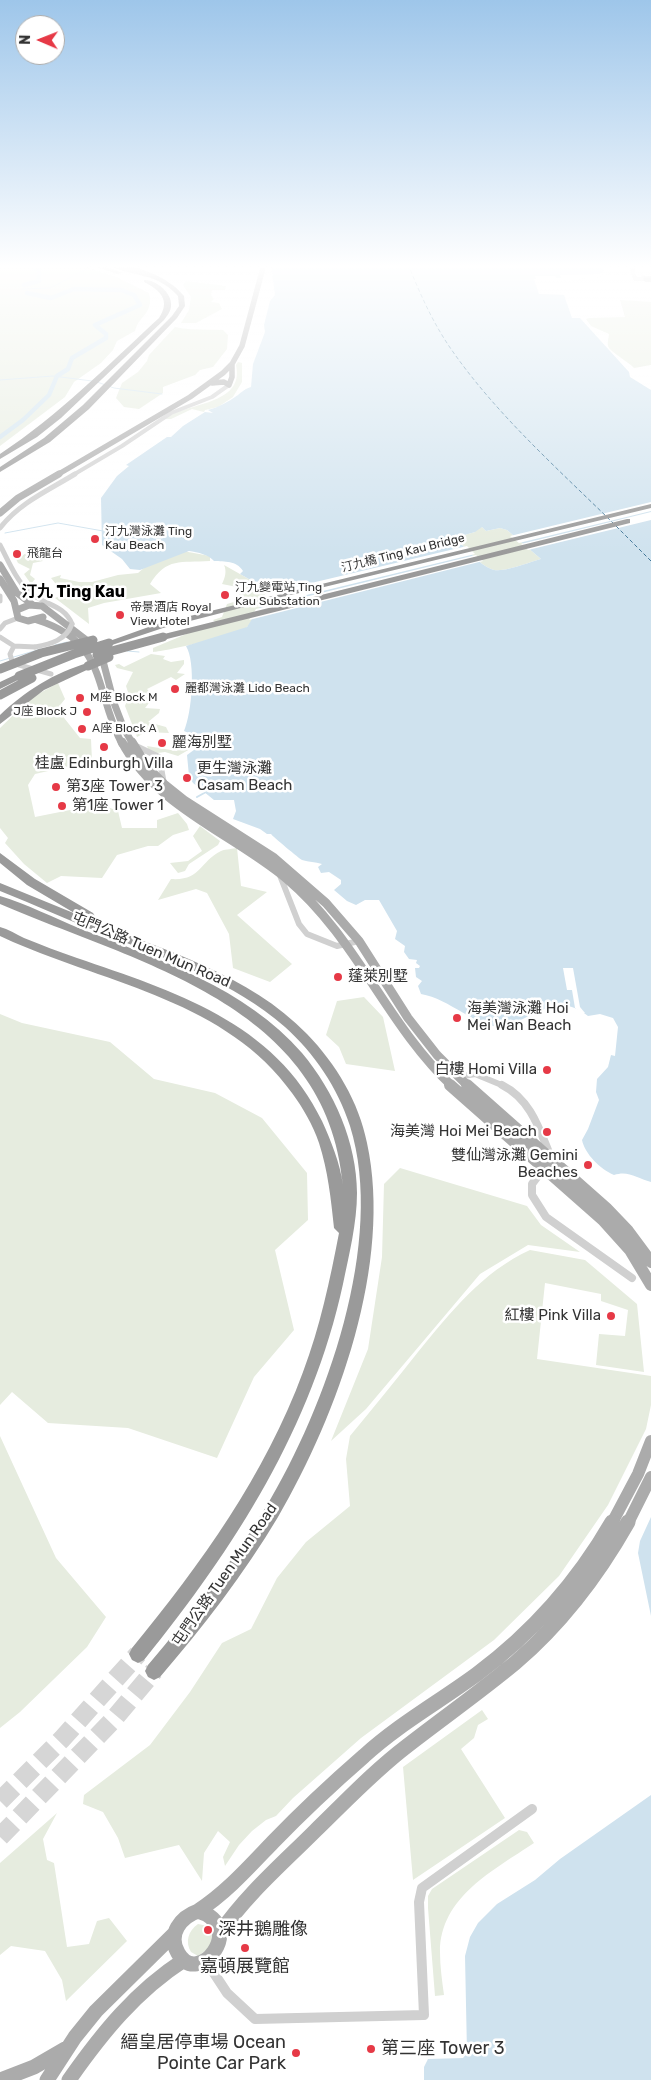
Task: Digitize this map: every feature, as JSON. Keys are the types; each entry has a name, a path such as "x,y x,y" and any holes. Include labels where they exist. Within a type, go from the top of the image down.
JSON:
{"highway":[{"path":"0,457 52,421 117,361"},
{"path":"0,470 57,432 133,361"},
{"name":"汀九橋 Ting Kau Bridge","path":"160,626 651,506"},
{"name":"汀九橋 Ting Kau Bridge","path":"163,637 651,515"},
{"path":"0,669 66,646 160,626"},
{"path":"0,686 35,669 74,654 160,626"},
{"path":"0,695 33,678 67,664 163,637"},
{"path":"0,721 24,698 45,684 68,673 163,637"},
{"path":"0,857 14,870 45,891 122,935"},
{"name":"屯門公路 Tuen Mun Road","path":"0,886 122,935 231,984 268,1008 295,1030 328,1068 347,1101 361,1141 367,1185 364,1250 353,1311 341,1355 309,1440 272,1511 251,1544 197,1619 154,1671"},
{"name":"屯門公路 Tuen Mun Road","path":"0,900 193,981 247,1011 282,1040 306,1065 320,1088 343,1143 350,1185 347,1224 331,1307 319,1349 294,1413 271,1463 246,1509 216,1555 138,1654"},
{"path":"0,931 44,951 186,1002 227,1024 268,1055 299,1090 321,1132 336,1185 342,1248"}],"main road":[{"path":"0,506 47,475 201,385 229,364 230,361"},
{"path":"0,513 18,498 212,382 231,361"},
{"path":"212,382 224,382 229,385 232,376 229,364"},
{"path":"0,565 17,593 33,604 42,606 97,650 110,683 117,713 131,744 148,768 164,784 193,806 273,857 311,888 345,923 359,941 413,1026 433,1050 458,1077 606,1208 628,1231 651,1262"},
{"path":"0,579 14,601 18,614 24,620 37,620 51,624 68,635 87,653 99,673 106,705 115,730 139,769 171,799 247,849 296,887 338,931 411,1040 450,1085 588,1205 630,1250 651,1285"},
{"path":"18,614 23,606 33,604"},
{"path":"37,620 44,616 46,610"},
{"path":"450,1085 458,1077"},
{"path":"47,2080 68,2047 96,2011 174,1933 180,1920 214,1901 226,1891 283,1832 363,1756 401,1725 486,1667 541,1617 575,1579 604,1536 632,1485 651,1441"},
{"path":"174,1933 176,1948 184,1960 191,1963 206,1961 216,1949 220,1933 247,1897 371,1777 404,1748 500,1676 551,1629 605,1563 631,1518 651,1477"},
{"path":"198,1911 211,1915 220,1933"},
{"path":"69,2080 81,2061 125,2009 165,1973 184,1960"},
{"path":"5,2079 34,2067 68,2047"}],"street":[{"path":"0,528 9,516 23,505 122,446 171,413 212,397 229,385"},
{"path":"0,545 27,590 68,615 72,624 70,632 62,638 35,646 14,646 0,637"},
{"path":"0,596 0,601"},
{"path":"0,628 18,614"},
{"path":"14,646 10,654 15,664 51,674"},
{"path":"131,744 157,752 161,759 164,784"},
{"path":"278,872 299,924 307,934 337,946 359,941"},
{"path":"458,1077 468,1074 483,1076 508,1087 521,1098 538,1124 556,1163"},
{"path":"544,1168 532,1184 532,1195 546,1218 632,1278"},
{"path":"206,1961 214,1976 245,2011 255,2019 424,2016 419,1902 422,1888 532,1809"}],"shaded area":[{"path":"0,361 103,361 74,382 65,397 0,446"},
{"path":"147,361 218,361 213,367 200,370 195,375 163,387 163,393 139,409 124,407 116,398 122,383 138,372"},
{"path":"625,361 651,361 651,365 634,368"},
{"path":"238,362 242,363 242,382 233,397 218,407 205,410 204,412 192,409 171,419 164,419 174,413 223,396 232,388 236,378 236,365"},
{"path":"482,527 486,531 500,528 507,530 541,559 502,570 487,567 461,544 461,536 475,532 473,529"},
{"path":"183,551 210,556 210,561 182,562 169,565 156,575 150,584 161,593 104,603 88,608 89,624 55,598 64,594 51,578 61,575 60,578 79,582 92,582 118,575 138,573 152,561"},
{"path":"13,553 22,556 26,553 29,556 37,554 43,561 33,563 30,575 35,579 31,584 24,574 30,569 18,563"},
{"path":"224,565 270,591 250,625 217,638 153,652 153,648 215,622 213,620 222,617 227,604 237,601 242,588 222,584 225,574"},
{"path":"151,654 165,656 163,659 171,662 184,660 184,664 177,673 185,674 176,680 171,677 147,689 154,697 145,708 160,709 159,713 148,722 166,727 169,733 146,732 137,737 125,706 129,695 126,686 133,672 117,668 115,665 119,664 124,667"},
{"path":"58,683 65,699 57,709 80,738 91,739 92,761 35,774 28,785 35,817 100,804 118,811 122,828 157,828 157,820 178,813 187,824 189,830 173,835 158,846 148,846 117,855 102,878 61,876 47,883 24,864 5,843 8,838 0,828 0,728 31,698"},
{"path":"178,742 193,743 190,749 178,756 165,752 150,754 147,746 177,751"},
{"path":"200,826 220,841 218,845 189,864 185,871 178,873 170,863 188,861 202,851 193,836"},
{"path":"237,848 241,886 267,892 237,915 292,964 270,982 233,968 229,934 207,893 196,889 158,900 171,879 188,877 194,874 214,855 221,851"},
{"path":"364,997 383,1017 395,1071 346,1064 339,1047 326,1035 337,1001"},
{"path":"0,1014 22,1023 110,1042 154,1079 215,1093 262,1118 307,1173 308,1220 275,1250 294,1330 254,1377 217,1458 128,1428 48,1423 12,1392 0,1405"},
{"path":"400,1168 527,1206 541,1225 580,1252 528,1245 480,1274 366,1409 331,1441 368,1349 382,1257 384,1184"},
{"path":"530,1250 585,1260 637,1304 644,1372 596,1365 599,1334 625,1336 628,1310 601,1301 601,1294 545,1283 537,1359 651,1376 651,1405 646,1429 608,1505 559,1576 494,1640 361,1738 293,1798 276,1816 266,1820 252,1831 239,1845 225,1866 223,1857 230,1842 218,1831 204,1853 202,1881 179,1845 125,1858 118,1838 103,1812 83,1804 84,1795 150,1745 190,1692 222,1643 251,1629 277,1578 306,1542 350,1506 346,1459 350,1436 430,1337 468,1294 497,1270"},
{"path":"0,1436 56,1558 106,1617 87,1647 20,1712 0,1728"},
{"path":"482,1710 488,1719 478,1725 474,1738 461,1749 505,1818 413,1880 403,1767"},
{"path":"57,1813 43,1839 47,1860 54,1863 67,1947 89,1944 97,1921 109,1918 127,1941 66,2001 62,1980 45,1951 11,1946 0,1955 0,1863"},
{"path":"519,1830 527,1832 534,1843 472,1887 459,1900 449,1916 442,1933 440,1952 444,1995 435,1996 428,1896 432,1889"},
{"path":"198,1924 208,1926 213,1934 211,1947 198,1956 191,1952 188,1937"}],"water":[{"path":"254,361 619,361 629,372 630,377 651,390 651,1182 624,1173 614,1175 609,1172 590,1156 582,1140 599,1100 596,1092 597,1079 608,1067 611,1055 615,1056 618,1027 613,1018 600,1014 588,1016 570,1006 557,1006 536,1012 515,1022 512,1027 500,1027 488,1025 444,1002 421,994 418,986 422,981 416,977 415,968 420,966 416,963 417,960 409,959 404,952 405,946 395,939 397,931 379,900 365,900 356,905 347,901 334,890 341,884 341,880 329,872 321,873 318,867 322,864 302,860 271,834 233,819 236,811 234,800 214,800 193,783 189,776 187,755 198,747 193,735 184,731 192,688 191,664 186,646 247,627 270,591 240,574 243,571 237,565 230,562 214,561 206,555 192,551 140,570 130,569 122,559 102,545 101,498 117,476 129,466 126,465 167,437 171,437 183,426 205,412 213,413 208,410 223,404 251,387","holes":["482,527 486,531 500,528 507,530 541,559 516,567 496,570 487,567 461,544 461,536 475,532"]},
{"path":"651,1517 651,1616 638,1553 640,1541"},
{"path":"651,1795 651,2080 424,2080 424,2067 428,2059 463,2058 467,2053 465,1956 470,1937 478,1923 497,1904 535,1880 560,1859"}],"pier":[{"path":"651,502 651,511 519,543 510,536"},
{"path":"651,512 651,520 528,550 521,544"},
{"path":"467,546 475,554 257,607 265,594"},
{"path":"476,555 483,561 249,620 256,609"},
{"path":"563,968 573,968 580,1007 585,1013 575,1008 572,990 567,990"}],"waterway":[{"path":"0,437 23,420 49,395 57,376 68,369 71,361"},
{"path":"0,380 53,376 92,381"},
{"path":"97,382 114,388 162,394"},
{"path":"5,533 58,523 103,531"},
{"path":"55,645 67,642"},
{"path":"0,661 41,649"},
{"path":"127,651 139,652"},
{"path":"197,797 206,792"}],"ferry route":[{"path":"460,361 507,418 613,523"},
{"path":"616,526 651,561"}],"tunnel":[{"path":"0,1801 62,1739 138,1654"},
{"path":"0,1837 113,1720 154,1671"}],"place":[{"name":"汀九灣泳灘 Ting Kau Beach","path":"95,539"},
{"name":"飛龍台","path":"17,554"},
{"name":"汀九變電站 Ting Kau Substation","path":"225,595"},
{"name":"帝景酒店 Royal View Hotel","path":"120,615"},
{"name":"麗都灣泳灘 Lido Beach","path":"175,689"},
{"name":"M座 Block M","path":"80,698"},
{"name":"J座 Block J","path":"87,712"},
{"name":"A座 Block A","path":"82,729"},
{"name":"麗海別墅","path":"162,743"},
{"name":"桂盧 Edinburgh Villa","path":"104,747"},
{"name":"更生灣泳灘 Casam Beach","path":"187,778"},
{"name":"第3座 Tower 3","path":"56,787"},
{"name":"第1座 Tower 1","path":"62,806"},
{"name":"蓬萊別墅","path":"338,977"},
{"name":"海美灣泳灘 Hoi Mei Wan Beach","path":"457,1018"},
{"name":"白樓 Homi Villa","path":"547,1070"},
{"name":"海美灣 Hoi Mei Beach","path":"547,1132"},
{"name":"雙仙灣泳灘 Gemini Beaches","path":"588,1165"},
{"name":"紅樓 Pink Villa","path":"611,1316"},
{"name":"深井鵝雕像","path":"208,1930"},
{"name":"嘉頓展覽館","path":"245,1948"},
{"name":"第三座 Tower 3","path":"371,2049"},
{"name":"縉皇居停車場 Ocean Pointe Car Park","path":"296,2053"}],"district":[{"name":"汀九 Ting Kau","path":"73,592"}]}
